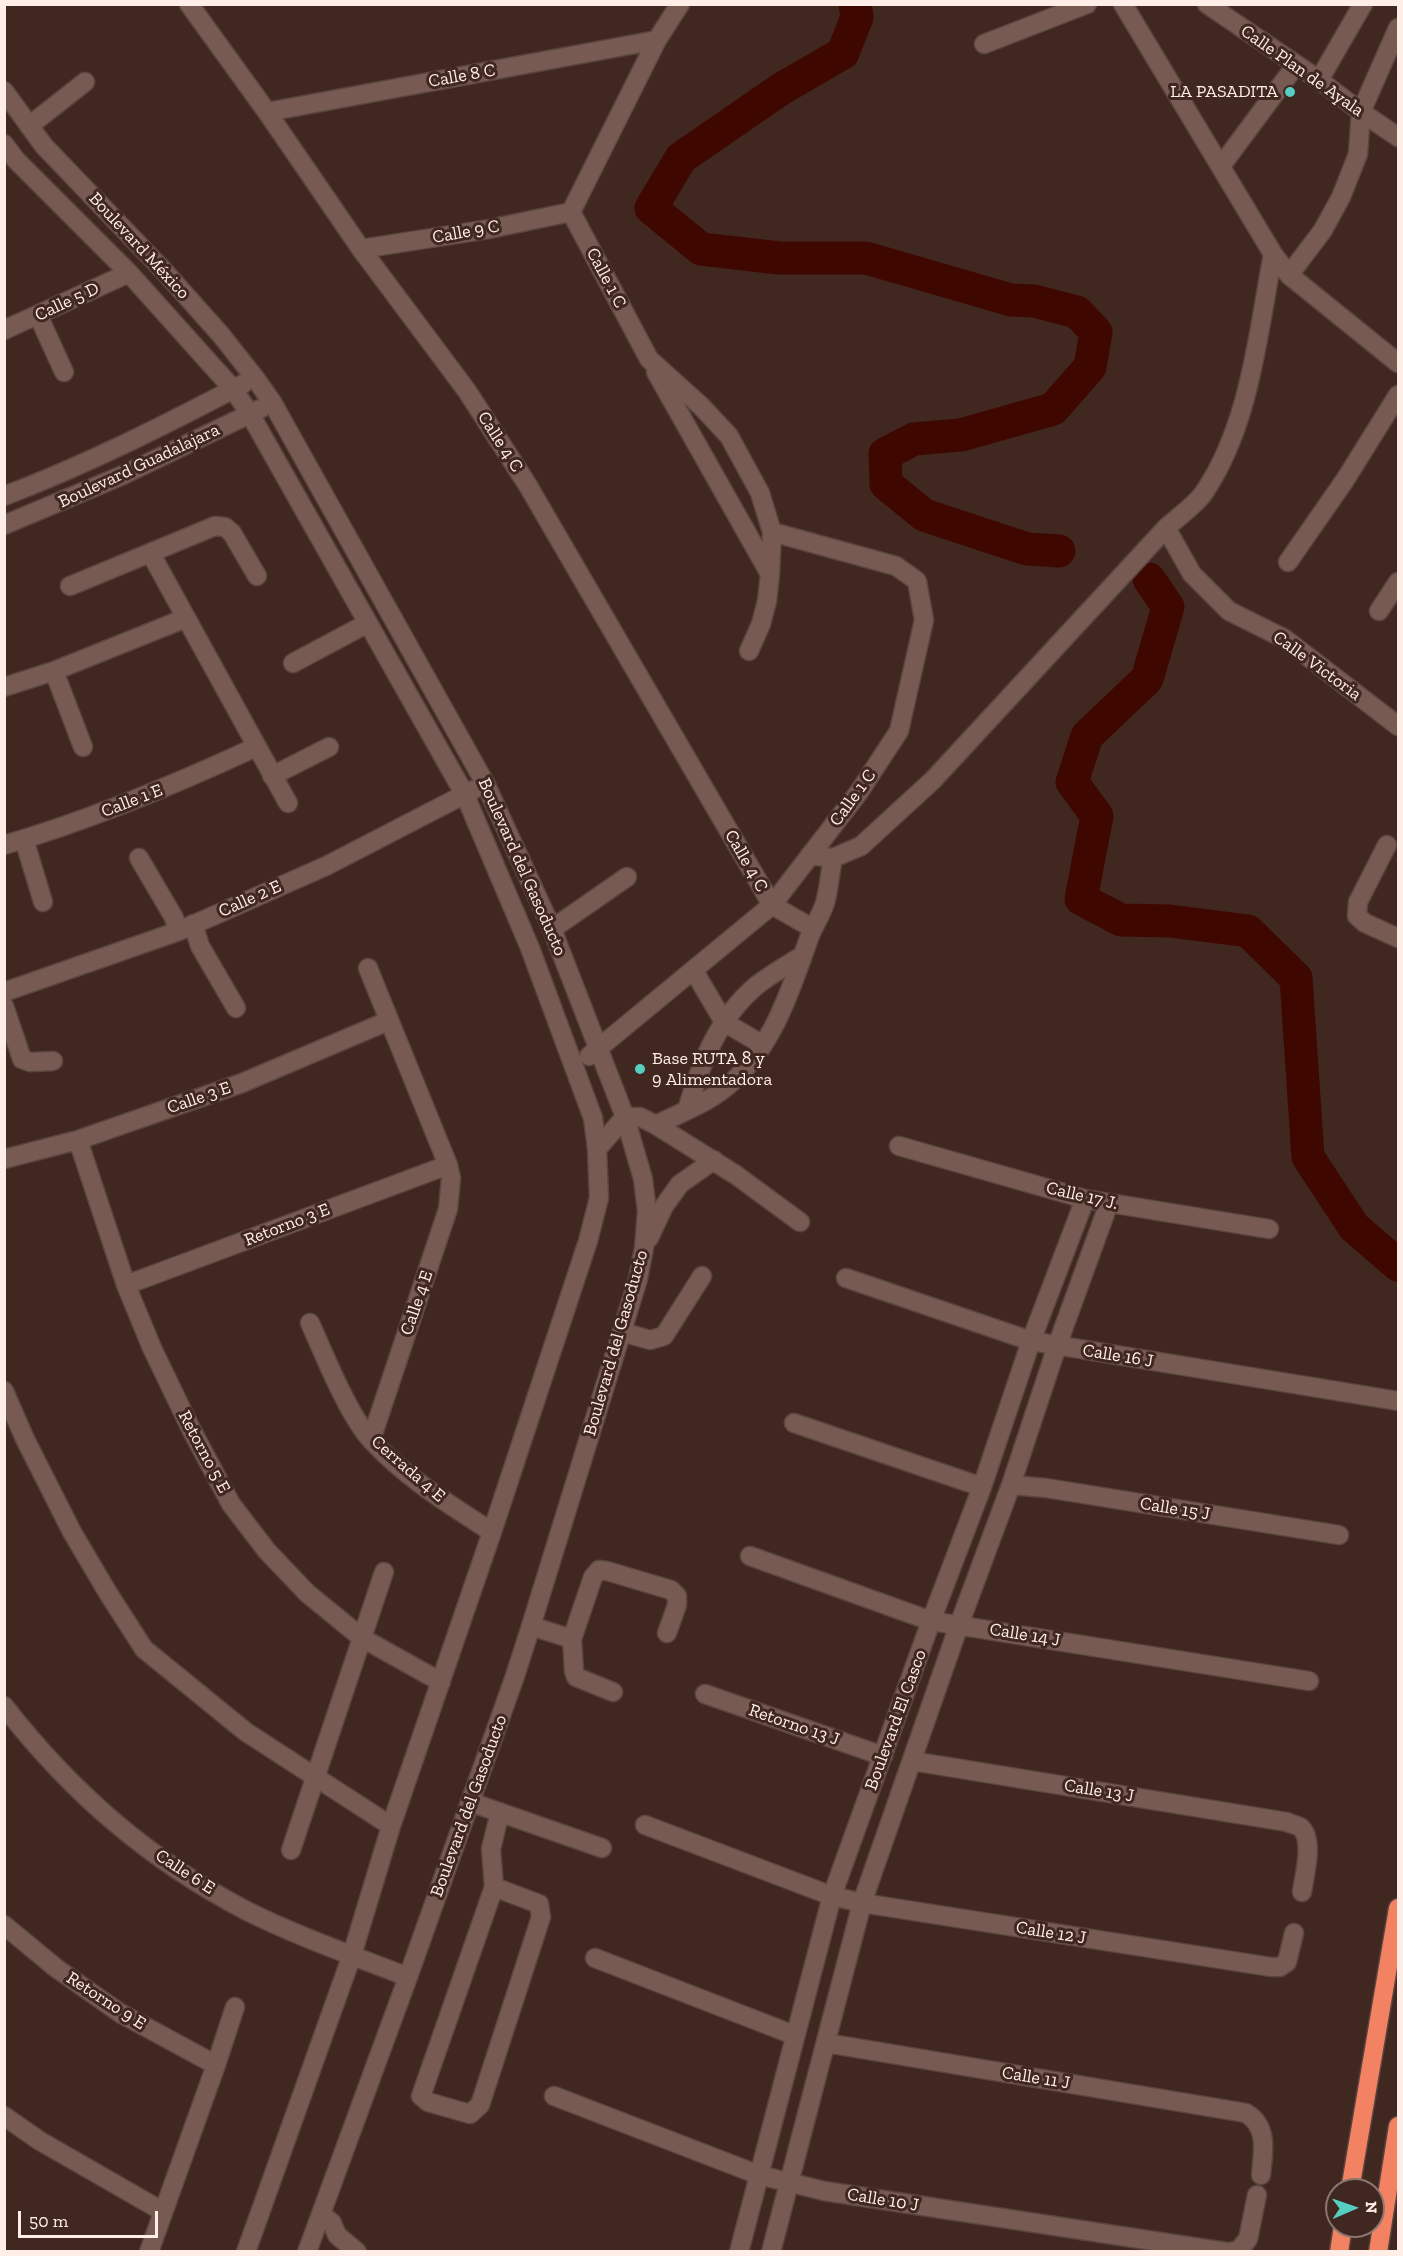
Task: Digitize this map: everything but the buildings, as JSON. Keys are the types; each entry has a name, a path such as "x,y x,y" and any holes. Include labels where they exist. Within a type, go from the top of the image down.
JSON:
{"highway":[{"path":"1352,2178 1398,1908"},
{"path":"1378,2252 1398,2126"}],"street":[{"name":"Calle 4 C","path":"189,4 361,249 467,391 527,484 772,906"},
{"path":"571,212 657,40 680,4"},
{"path":"984,44 1087,4"},
{"path":"1123,4 1273,254 1289,275 1398,363"},
{"name":"Calle Plan de Ayala","path":"1207,4 1398,137"},
{"path":"1319,80 1363,4"},
{"path":"1289,275 1323,230 1341,197 1358,154 1361,112 1398,28"},
{"name":"Calle 8 C","path":"267,112 657,40"},
{"path":"1221,166 1296,65"},
{"path":"29,126 86,82"},
{"name":"Boulevard México","path":"4,91 44,146 221,334 272,402"},
{"name":"Boulevard México","path":"4,144 10,163 129,273 233,389 250,414"},
{"path":"10,163 44,146"},
{"name":"Calle 9 C","path":"361,249 489,229 571,212"},
{"name":"Calle 1 C","path":"571,212 649,359 701,406 729,436 760,493 772,532 770,574 764,613 749,651"},
{"path":"810,855 833,858 861,846 933,780 1166,528 1202,495 1221,461 1242,411 1273,254"},
{"name":"Calle 5 D","path":"4,330 129,273"},
{"path":"38,315 64,372"},
{"path":"649,359 770,574"},
{"name":"Boulevard Guadalajara","path":"4,496 52,478 104,454 255,378"},
{"path":"1288,562 1346,480 1398,395"},
{"name":"Boulevard Guadalajara","path":"4,525 123,475 272,402"},
{"name":"Boulevard del Gasoducto","path":"272,402 485,783 552,929 625,1117 643,1179 647,1210 644,1248 638,1279 531,1626 408,1977 307,2252"},
{"name":"Boulevard del Gasoducto","path":"246,2252 352,1955 391,1826 492,1532 588,1241 599,1198 593,1118 530,948 465,795 250,414"},
{"path":"70,586 151,554 203,529 215,526 225,527 232,533 257,576"},
{"name":"Calle Victoria","path":"1166,528 1192,574 1229,611 1285,639 1398,726"},
{"name":"Calle 1 C","path":"575,1065 599,1051 772,906 859,792 899,731 924,620 916,581 896,566 772,532"},
{"path":"151,554 288,803"},
{"path":"1379,611 1398,582"},
{"path":"4,687 54,671 186,618"},
{"path":"293,663 368,623"},
{"path":"54,671 83,747"},
{"name":"Calle 1 E","path":"4,845 172,786 256,747"},
{"path":"272,776 329,747"},
{"name":"Calle 2 E","path":"4,992 186,928 326,866 485,783"},
{"path":"24,839 43,902"},
{"path":"1387,845 1358,902 1357,916 1365,924 1398,938"},
{"path":"139,858 173,916 200,946 236,1008"},
{"path":"656,1125 710,1098 731,1083 750,1064 763,1045 787,999 812,928 825,904 833,858"},
{"path":"552,929 627,877"},
{"path":"772,906 812,928"},
{"path":"687,1110 708,1047 723,1022 757,985 803,955"},
{"path":"368,968 448,1165"},
{"path":"694,971 723,1022 763,1045"},
{"path":"4,1006 22,1059 30,1062 53,1061"},
{"name":"Calle 3 E","path":"4,1159 78,1140 242,1083 388,1020"},
{"path":"597,1149 625,1117 640,1117 714,1160 800,1222"},
{"name":"Retorno 5 E","path":"78,1140 126,1286 191,1429 231,1504 267,1551 307,1593 362,1638 441,1682"},
{"name":"Calle 17 J.","path":"899,1146 1085,1198 1269,1229"},
{"path":"644,1248 664,1206 680,1184 714,1160"},
{"name":"Retorno 3 E","path":"126,1286 448,1165"},
{"name":"Calle 4 E","path":"370,1440 448,1209 451,1185 448,1165"},
{"name":"Boulevard El Casco","path":"740,2252 794,2036 824,1893 883,1756 982,1487 1031,1341 1085,1198"},
{"name":"Boulevard El Casco","path":"771,2252 862,1903 1109,1203"},
{"path":"622,1332 650,1340 664,1335 702,1276"},
{"name":"Calle 16 J","path":"846,1278 1031,1341 1398,1401"},
{"name":"Cerrada 4 E","path":"310,1323 333,1375 370,1440 438,1497 492,1532"},
{"path":"4,1391 25,1439 72,1532 144,1649 246,1732 315,1779 391,1826"},
{"path":"794,1423 982,1487"},
{"name":"Calle 15 J","path":"1011,1485 1046,1488 1339,1535"},
{"name":"Calle 14 J","path":"750,1556 931,1621 1309,1681"},
{"path":"613,1692 576,1677 574,1671 572,1639 592,1577 598,1570 671,1590 677,1596 677,1605 668,1633"},
{"path":"291,1850 384,1572"},
{"path":"531,1626 572,1639"},
{"name":"Retorno 13 J","path":"705,1694 883,1756"},
{"name":"Calle 6 E","path":"4,1706 38,1749 79,1791 136,1840 192,1879 248,1911 408,1977"},
{"name":"Calle 13 J","path":"912,1761 1287,1822 1301,1828 1306,1837 1308,1850 1302,1892"},
{"path":"470,1802 602,1848"},
{"path":"494,1887 539,1904 541,1917 480,2105 470,2114 428,2102 422,2096 494,1887 491,1849 500,1812"},
{"name":"Calle 12 J","path":"645,1825 824,1893 862,1903 1271,1967 1287,1962 1294,1933"},
{"name":"Retorno 9 E","path":"4,1925 56,1968 120,2013 216,2065"},
{"path":"595,1958 794,2036"},
{"path":"148,2252 235,2007"},
{"name":"Calle 11 J","path":"826,2043 1246,2113 1256,2119 1261,2129 1263,2153 1261,2175"},
{"name":"Calle 10 J","path":"554,2096 759,2175 824,2191 1228,2252"},
{"path":"4,2116 40,2141 162,2211"},
{"path":"1228,2252 1239,2250 1248,2239 1257,2195"},
{"path":"321,2214 332,2223 344,2247"}],"waterway":[{"path":"855,4 857,17 843,53 781,89 681,158 651,208 701,249 779,258 866,258 1011,300 1034,301 1077,312 1096,332 1090,367 1053,409 961,435 914,439 885,454 886,484 924,515 1027,549 1059,551"},
{"path":"1149,579 1168,607 1147,679 1087,736 1072,782 1097,816 1081,899 1121,920 1170,921 1248,931 1296,978 1308,1157 1354,1227 1398,1265"}],"place":[{"name":"LA PASADITA","path":"1290,92"},
{"name":"Base RUTA 8 y 9 Alimentadora","path":"640,1069"}]}
